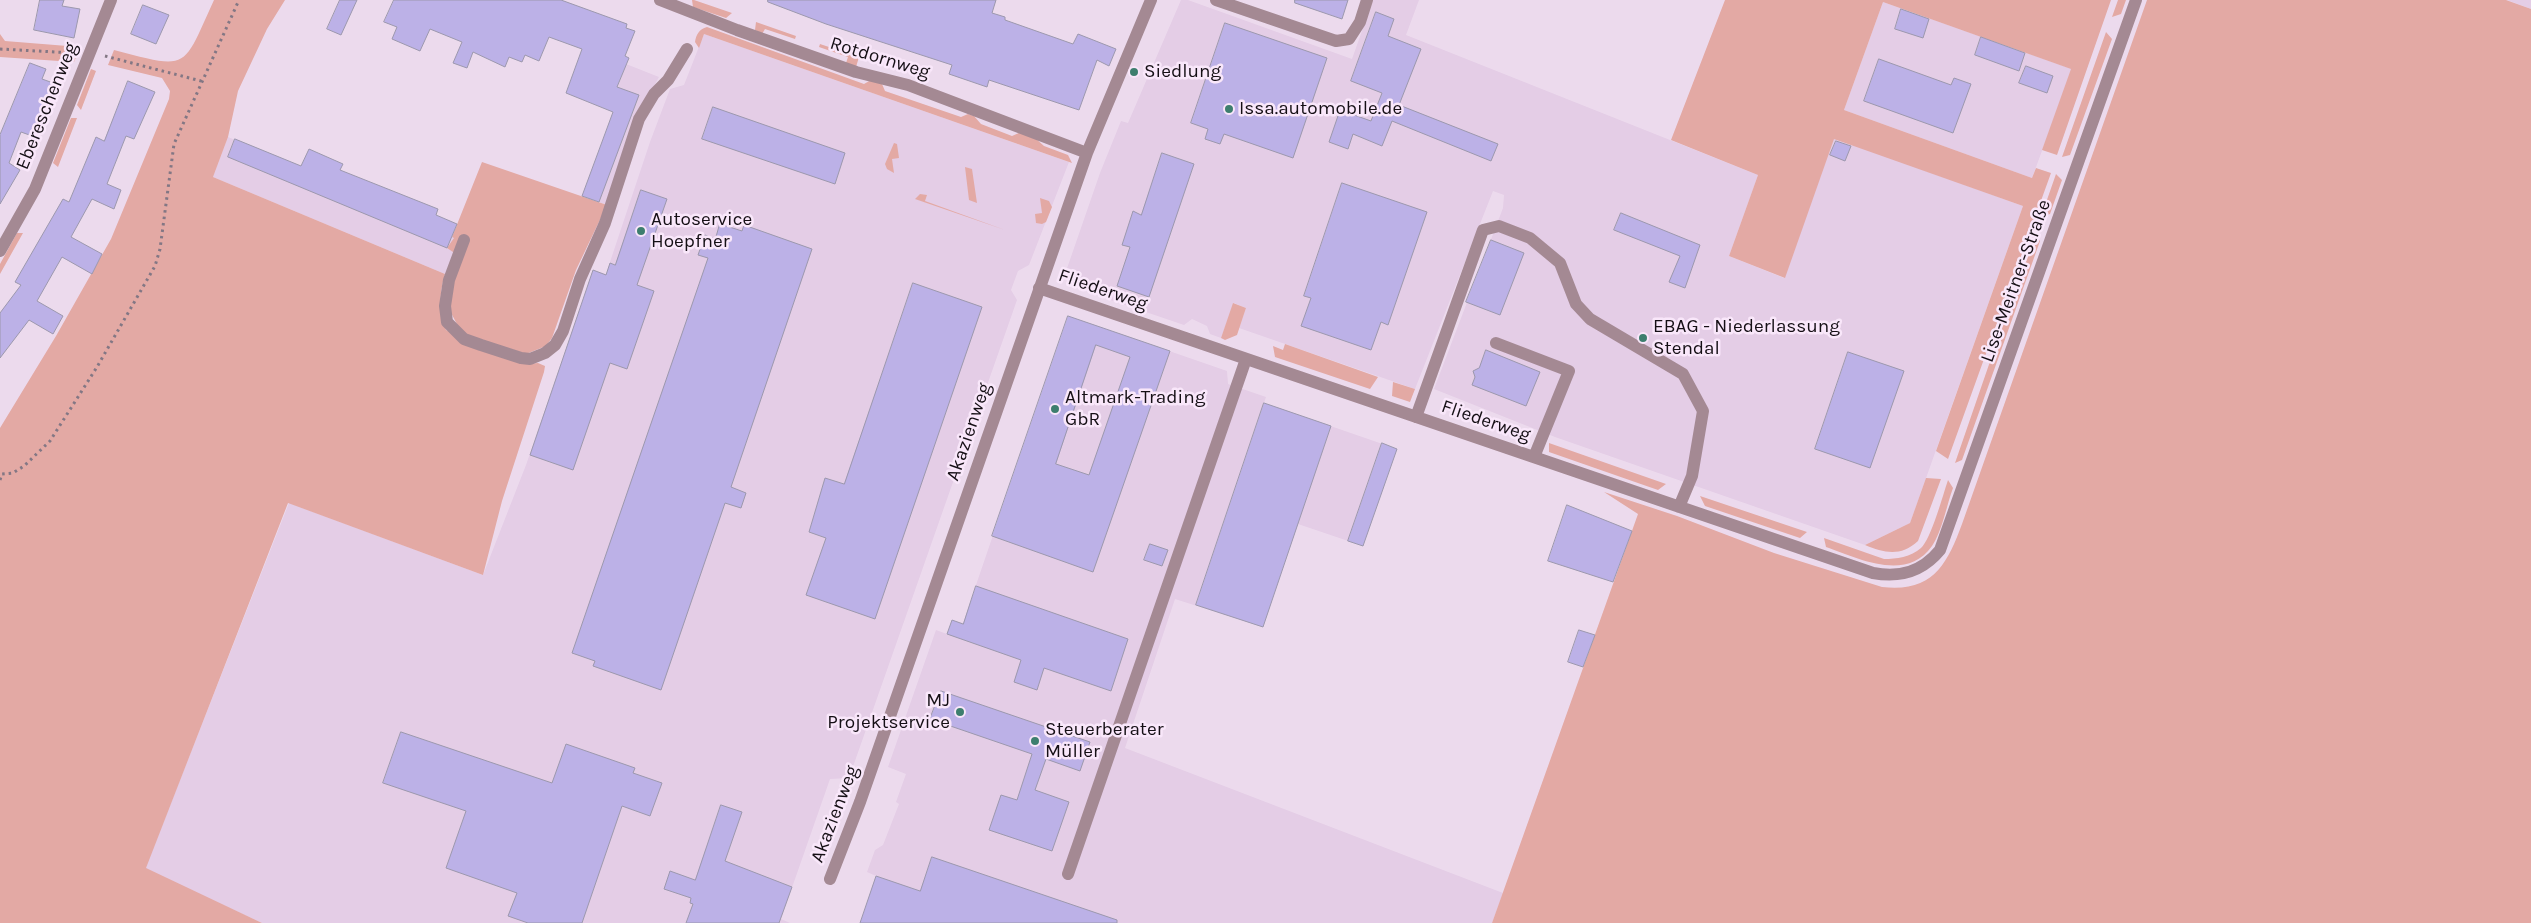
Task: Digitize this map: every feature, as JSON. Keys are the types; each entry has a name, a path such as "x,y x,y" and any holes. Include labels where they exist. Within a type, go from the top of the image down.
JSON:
{"street":[{"name":"Ebereschenweg","path":"0,251 34,189 110,0"},
{"name":"Rotdornweg","path":"660,0 847,69 916,88 1087,154"},
{"name":"Akazienweg","path":"830,879 864,793 1087,154 1151,0"},
{"path":"1216,0 1336,41 1349,39 1360,22 1367,0"},
{"name":"Lise-Meitner-Straße","path":"1921,567 1931,561 1940,550 2136,0"},
{"path":"464,240 448,280 445,306 447,322 464,339 489,348 530,359 545,354 555,345 563,331 580,279 605,223 640,119 654,94 668,80 687,49"},
{"path":"1416,417 1483,230 1499,226 1530,238 1560,263 1576,304 1590,319 1683,374 1703,411 1692,476 1679,507"},
{"name":"Fliederweg","path":"1039,288 1873,573 1900,575 1921,567"},
{"path":"1496,343 1569,371 1534,457"},
{"path":"1068,874 1246,359"}],"path":[{"path":"0,480 1,473 13,473 24,466 50,441 97,367 155,266 160,249 174,144 239,0"}],"shaded area":[{"path":"214,0 285,0 267,29 238,91 228,137 213,177 445,274 441,302 446,330 528,364 538,363 545,366 544,372 502,501 483,575 288,503 146,868 262,923 0,923 0,428 56,336 111,239 169,99 170,91 162,78 108,65 114,50 157,60 171,61 180,59 188,52 196,40"},
{"path":"692,0 732,13 726,18 693,7"},
{"path":"1181,0 1188,0 1352,59 1373,0 1419,0 1406,35 1758,175 1729,256 1784,278 1834,138 2023,206 1910,523 1865,545 1555,437 1434,389 1503,208 1504,195 1493,191 1415,389 1239,328 1246,308 1234,303 1221,338 1210,334 1207,326 1192,319 1184,325 1090,293 1091,289 1064,277 1100,173 1121,121 1128,123"},
{"path":"1725,0 2111,0 2057,155 2042,150 2071,69 1883,2 1844,110 2032,178 2036,168 2051,173 1948,459 1936,451 2023,206 1834,139 1785,278 1729,256 1758,175 1671,140"},
{"path":"2118,0 2126,0 2121,14 2112,17"},
{"path":"2147,0 2506,0 2531,9 2531,923 1492,923 1638,514 1604,492 1677,516 1774,553 1882,587 1899,588 1925,581 1943,564 1962,524"},
{"path":"2507,0 2531,0 2531,9"},
{"path":"1883,2 2072,69 2032,178 1844,110"},
{"path":"756,22 796,36 795,39 765,29 762,34 755,30"},
{"path":"707,27 864,84 871,80 882,84 885,91 961,117 968,114 974,116 981,124 1012,136 1021,132 1034,137 1044,146 1068,155 1072,163 704,34 699,48 695,42 696,37 700,31"},
{"path":"2106,32 2112,39 2070,155 2062,157"},
{"path":"0,34 5,41 80,47 74,62 0,57"},
{"path":"704,34 1069,162 1029,265 1018,271 1011,290 1017,300 849,778 830,779 781,919 790,923 262,923 145,869 289,503 483,575 526,465 593,270 606,274 650,142 670,89 684,85"},
{"path":"820,44 859,57 856,67 846,63 848,57 819,47"},
{"path":"626,64 659,77 639,113 607,205 582,196 622,89 618,87"},
{"path":"91,69 96,71 81,110 77,105"},
{"path":"71,118 77,118 58,167 53,163"},
{"path":"228,137 462,234 445,274 213,177"},
{"path":"894,143 897,144 899,158 892,159 894,173 887,169 885,164"},
{"path":"482,162 607,205 576,270 552,338 546,346 526,354 467,335 458,326 450,311 453,252 447,248 454,238 452,237"},
{"path":"965,167 972,169 977,203 969,200"},
{"path":"2056,174 2062,180 2050,214 2041,217"},
{"path":"920,194 927,195 925,201 1005,230 915,199"},
{"path":"1040,198 1049,201 1052,207 1046,222 1042,224 1036,223 1035,214 1042,213"},
{"path":"17,233 23,233 0,274 0,264"},
{"path":"2034,234 2040,241 1962,460 1955,463"},
{"path":"1233,303 1246,308 1237,335 1225,340 1221,338"},
{"path":"1068,316 1227,371 1228,384 1266,397 1264,403 1397,449 1363,546 1298,524 1263,627 1175,599 1125,748 1503,893 1492,923 860,923 876,876 867,872 875,850 883,845 899,804 896,802 906,774 888,767 936,630 947,634 952,620 963,623"},
{"path":"1285,344 1378,377 1370,389 1275,357 1273,346 1283,350"},
{"path":"1393,382 1415,389 1410,402 1392,396"},
{"path":"1549,443 1666,484 1658,490 1549,452"},
{"path":"1926,478 1941,479 1918,541 1905,550 1892,552 1865,545 1910,523"},
{"path":"1948,480 1953,488 1941,526 1936,540 1921,557 1909,563 1881,564 1852,557 1826,547 1824,538 1884,559 1913,554 1921,548 1929,536"},
{"path":"1700,496 1807,532 1800,538 1705,506"}],"building":[{"path":"40,0 64,0 62,6 80,9 74,38 34,30"},
{"path":"340,0 357,0 341,35 327,29"},
{"path":"394,0 561,0 627,24 626,28 635,31 625,56 629,58 617,87 639,95 599,202 582,196 613,112 566,93 582,49 549,37 539,61 525,55 522,62 509,57 505,67 473,52 467,68 453,63 462,42 430,29 420,51 392,39 397,27 384,22"},
{"path":"768,0 996,0 992,13 1005,17 1005,20 1073,44 1078,34 1116,49 1109,66 1097,60 1079,110 989,80 987,87 949,74 952,65 826,24 768,2"},
{"path":"1295,0 1348,0 1342,19 1295,3"},
{"path":"143,5 169,15 156,44 131,34"},
{"path":"1901,9 1929,19 1923,38 1895,29"},
{"path":"1376,12 1394,19 1388,36 1421,49 1399,105 1498,144 1491,161 1392,121 1382,146 1353,134 1348,149 1329,142 1340,110 1371,121 1382,93 1351,81"},
{"path":"1225,23 1327,58 1293,158 1224,134 1220,144 1205,139 1208,129 1191,123"},
{"path":"1981,37 2025,53 2019,71 1975,55"},
{"path":"1879,59 1951,85 1954,78 1971,84 1953,133 1864,101"},
{"path":"30,63 46,69 42,79 56,84 35,137 21,132 9,163 20,170 0,204 0,135"},
{"path":"2026,66 2053,76 2047,93 2019,83"},
{"path":"128,81 155,92 134,139 126,136 107,184 121,190 114,209 92,199 71,237 102,254 92,274 62,257 37,301 63,316 53,334 29,320 0,358 0,313 21,285 15,282 63,199 69,202 96,137 104,141"},
{"path":"713,107 845,153 835,184 702,139"},
{"path":"235,139 301,166 309,149 343,164 340,170 438,209 436,215 457,224 447,248 228,157"},
{"path":"1836,141 1851,146 1845,161 1830,155"},
{"path":"1162,153 1194,164 1149,297 1117,286 1130,247 1122,245 1133,211 1141,215"},
{"path":"1342,183 1427,212 1388,325 1381,322 1371,350 1301,326 1311,298 1304,296"},
{"path":"641,190 667,199 637,285 654,291 627,369 610,363 573,470 530,455 593,270 606,275 610,263 615,265"},
{"path":"1621,213 1700,245 1685,288 1669,282 1680,256 1614,230"},
{"path":"720,224 742,231 744,225 812,249 731,487 746,493 741,508 725,503 661,690 593,666 595,661 572,653 708,258 698,255 705,235 715,239"},
{"path":"1491,240 1524,253 1500,315 1466,302"},
{"path":"913,283 982,307 875,619 806,595 826,538 809,532 825,478 844,484"},
{"path":"1068,316 1170,351 1093,572 992,536","holes":["1096,345 1130,357 1089,475 1056,464"]},
{"path":"1486,350 1540,372 1526,406 1472,385 1475,377 1473,371 1479,368"},
{"path":"1848,352 1904,371 1870,468 1815,449"},
{"path":"1264,403 1331,426 1263,627 1196,605"},
{"path":"1382,443 1397,449 1363,546 1348,541"},
{"path":"1567,505 1632,531 1613,582 1548,561"},
{"path":"1150,544 1168,550 1162,566 1144,560"},
{"path":"976,586 1128,639 1111,691 1044,668 1037,690 1014,682 1021,660 947,634 952,620 963,624"},
{"path":"1579,630 1595,635 1583,667 1568,662"},
{"path":"941,691 1090,742 1080,771 1046,759 1035,790 1069,802 1052,851 989,830 1001,795 1017,800 1032,754 930,719"},
{"path":"401,732 552,783 566,744 635,768 633,773 662,783 650,816 622,806 582,923 528,923 508,916 517,893 446,868 466,811 383,783"},
{"path":"721,805 742,812 725,861 792,887 779,923 686,923 693,904 690,903 691,898 664,889 670,871 695,880"},
{"path":"932,857 1117,920 1117,923 860,923 876,876 920,891"}],"place":[{"name":"Siedlung","path":"1134,72"},
{"name":"Issa.automobile.de","path":"1229,109"},
{"name":"Autoservice Hoepfner","path":"641,231"},
{"name":"EBAG - Niederlassung Stendal","path":"1643,338"},
{"name":"Altmark-Trading GbR","path":"1055,409"},
{"name":"MJ Projektservice","path":"960,712"},
{"name":"Steuerberater Müller","path":"1035,741"}]}
